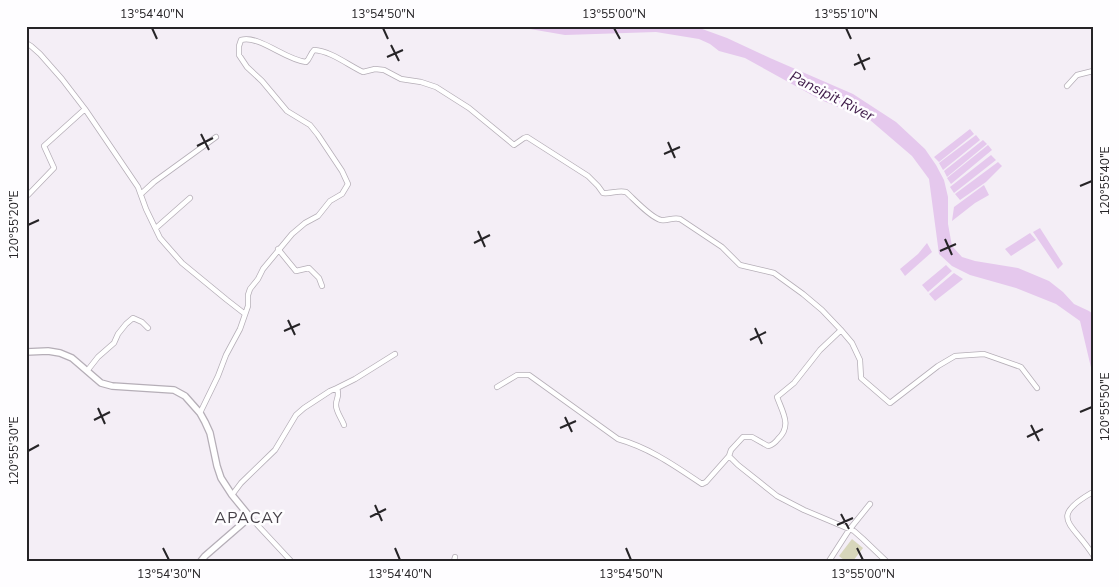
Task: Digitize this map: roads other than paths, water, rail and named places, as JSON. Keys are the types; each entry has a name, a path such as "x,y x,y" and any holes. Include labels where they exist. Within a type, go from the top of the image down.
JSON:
{"street":[{"path":"200,413 245,314 250,289 258,279 262,269 292,234 305,223 318,216 330,201 342,194 348,184 342,171 318,134 310,125 287,111 266,86 247,68 239,55 241,40 247,39 255,40 300,62 306,62 314,50 320,50 363,72 375,69 384,70 401,79 421,82 436,87 469,108 514,146 527,137 588,176 603,193 626,192 654,217 662,220 675,217 680,219 722,247 740,265 774,273 804,294 822,310 852,343 860,360 861,378 890,403 938,366 955,356 984,354 1021,367 1037,388"},
{"path":"26,43 40,54 85,108 138,187 160,238 182,262 245,314"},
{"path":"1067,86 1078,75 1093,70"},
{"path":"28,195 54,168 44,146 85,108"},
{"path":"141,194 154,182 216,137"},
{"path":"156,228 190,198"},
{"path":"278,249 296,271 309,268 319,278 322,286"},
{"path":"88,371 98,357 114,343 118,334 133,318 142,322 148,328"},
{"path":"496,387 517,375 529,375 618,439 633,443 660,456 702,484 729,456 731,450 743,437 752,437 768,446 773,445 784,434 787,423 778,397 794,383 820,350 841,330"},
{"path":"26,352 60,352 72,358 101,383 112,386 174,390 185,396 200,413 210,433 221,478 250,517 291,561"},
{"path":"232,495 241,483 275,450 296,415 304,408 395,354"},
{"path":"337,388 339,396 336,408 344,426"},
{"path":"729,456 777,496 804,510 854,531 886,561"},
{"path":"1093,492 1071,506 1067,512 1067,520 1093,555"},
{"path":"829,561 849,530 870,504"},
{"path":"201,561 250,517"}],"water":[{"name":"Pansipit River","path":"526,26 564,26 566,28 576,26 694,26 727,38 853,94 896,122 925,149 936,165 944,180 948,197 948,224 952,246 962,257 1018,268 1049,281 1074,304 1093,314 1093,376 1080,321 1056,304 1016,288 970,275 952,266 939,254 929,179 912,156 870,120 821,100 745,58 719,51 699,39 656,32 565,35 530,29"},
{"path":"970,129 974,134 939,162 934,157"},
{"path":"976,135 980,140 943,170 939,163"},
{"path":"983,140 987,144 947,177 944,171"},
{"path":"988,145 992,150 951,184 947,178"},
{"path":"991,155 996,160 954,193 950,187"},
{"path":"998,162 1002,166 986,182 960,200 955,194"},
{"path":"984,185 989,195 975,203 952,221 954,207"},
{"path":"1040,228 1063,264 1058,269 1033,232"},
{"path":"1030,233 1036,240 1011,256 1005,249"},
{"path":"927,243 932,252 905,276 900,269 918,254"},
{"path":"946,265 952,271 928,292 922,285"},
{"path":"954,273 963,279 935,301 929,294"}],"district":[{"name":"APACAY","path":"249,517"}]}
